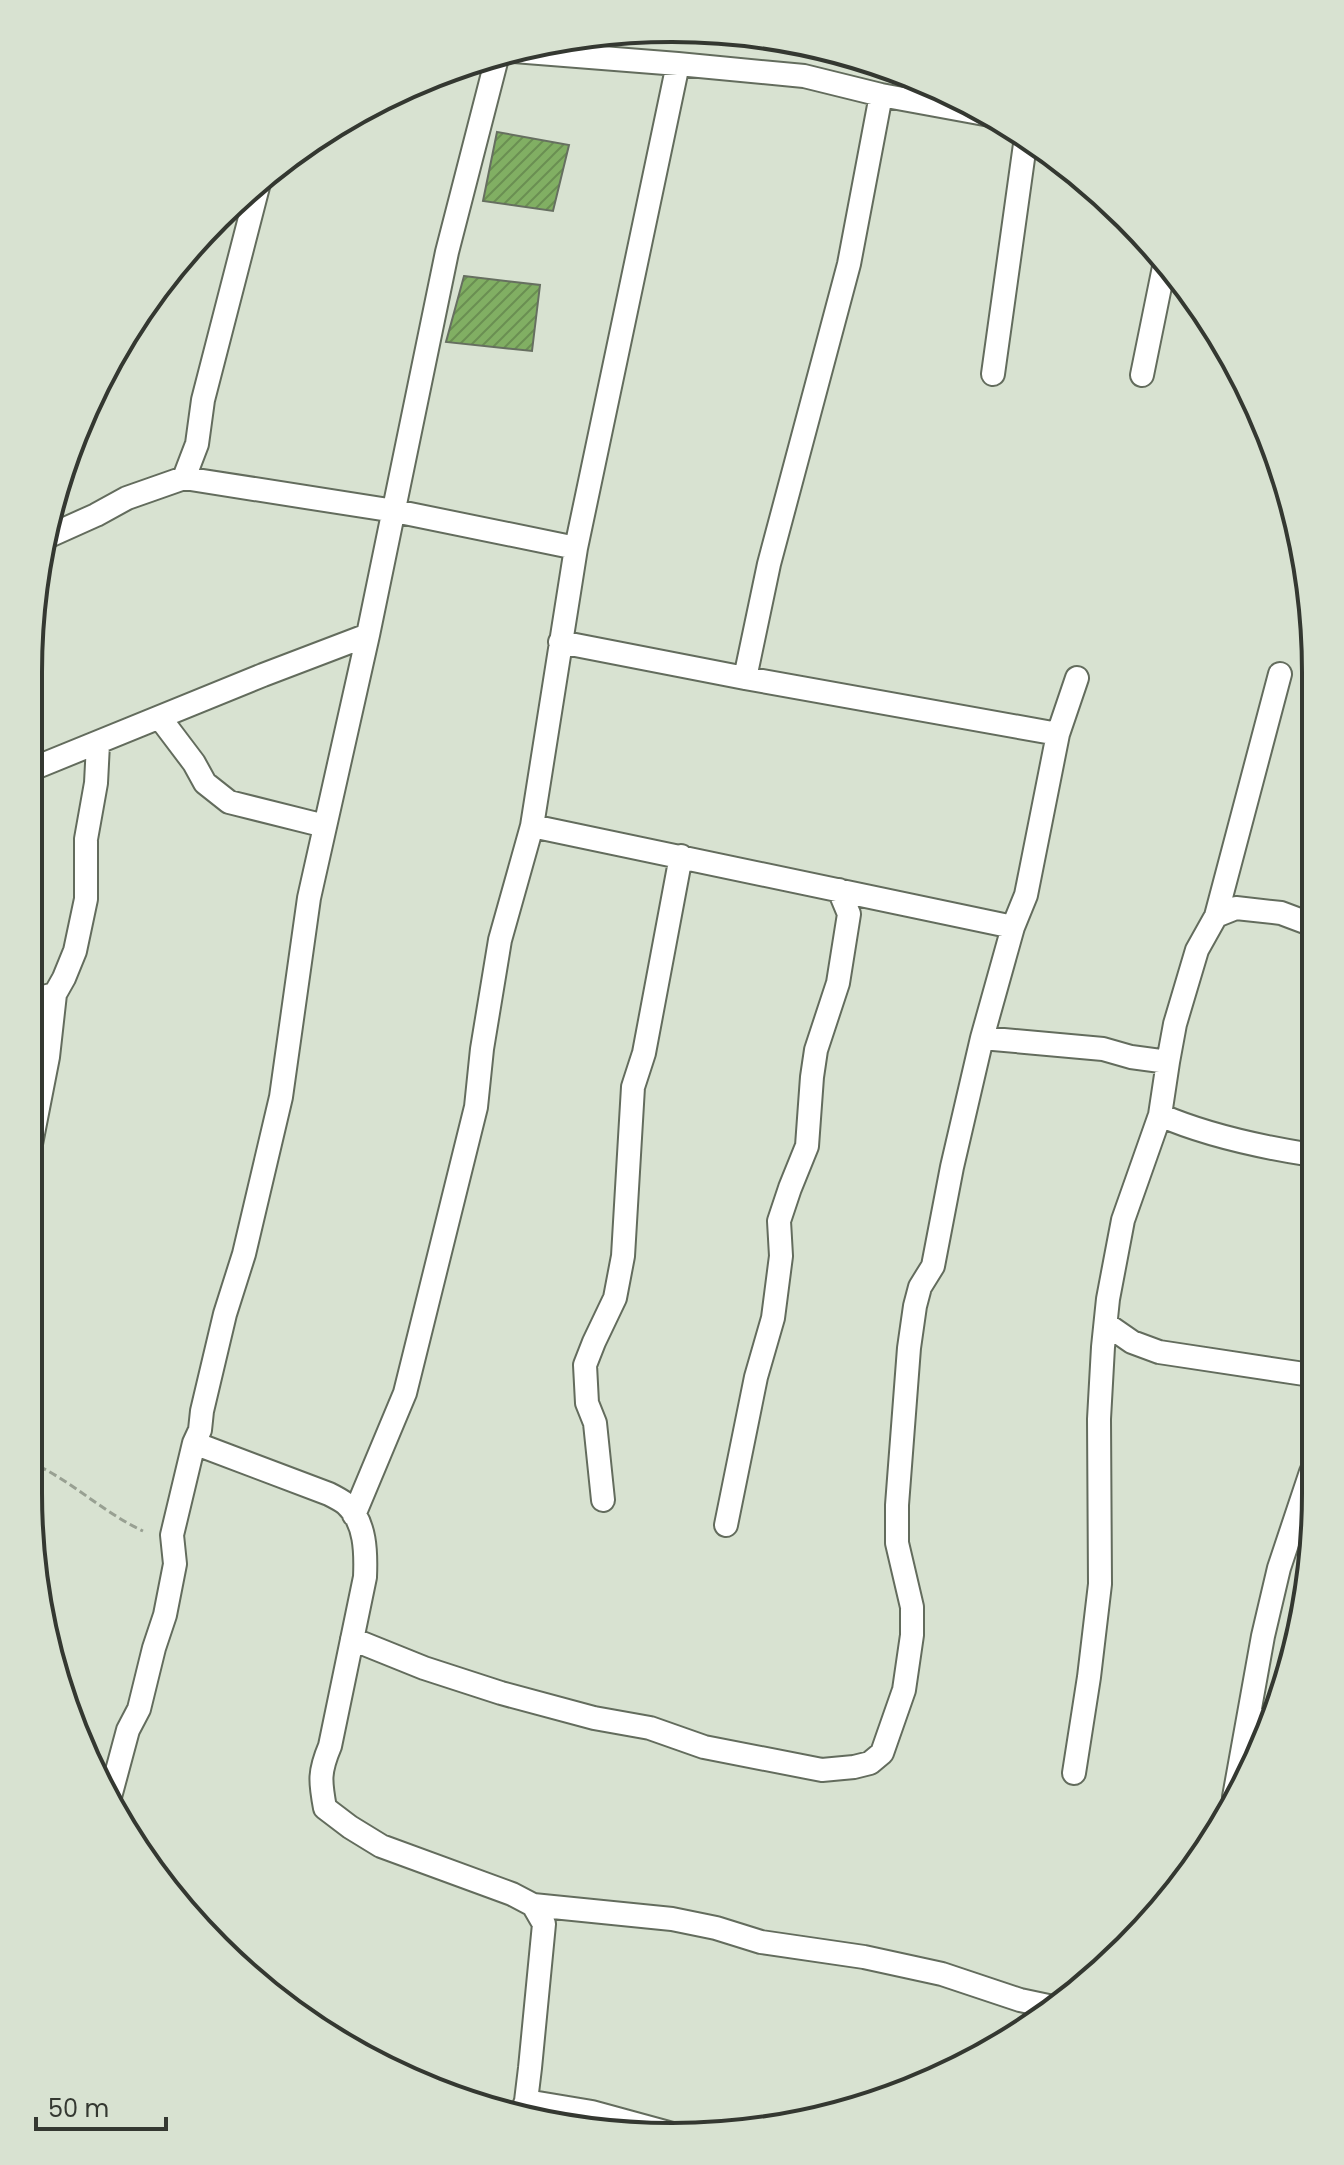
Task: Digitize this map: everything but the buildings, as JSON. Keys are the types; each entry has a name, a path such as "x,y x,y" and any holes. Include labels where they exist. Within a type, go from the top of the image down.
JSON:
{"street":[{"path":"550,54 804,76 953,108"},
{"path":"354,1515 405,1393 476,1107 500,940 532,826 576,548 678,64"},
{"path":"113,1784 128,1730 139,1709 165,1615 175,1564 172,1535 281,1097 309,898 395,511 447,252 495,67"},
{"path":"745,678 769,564 849,264 881,95"},
{"path":"993,374 1024,150"},
{"path":"184,478 197,444 203,400 254,200"},
{"path":"1142,375 1162,276"},
{"path":"58,532 127,498 184,478 395,511 576,548"},
{"path":"42,765 368,635"},
{"path":"560,642 1058,734"},
{"path":"1074,1773 1100,1584 1099,1419 1106,1324 1123,1220 1160,1115 1175,1024 1197,950 1216,916 1280,674"},
{"path":"352,1639 424,1668 501,1693 594,1718 650,1728 704,1747 822,1770 870,1763 882,1753 904,1690 912,1635 912,1607 897,1543 897,1505 909,1348 920,1287 933,1266 982,1038 1013,927 1026,895 1058,734 1077,678"},
{"path":"160,718 205,783 229,802 325,826"},
{"path":"42,1088 55,994 75,951 86,899 86,839 96,783 98,744"},
{"path":"532,826 1013,927"},
{"path":"603,1500 595,1423 587,1403 585,1365 615,1298 623,1256 633,1087 644,1053 681,856"},
{"path":"726,1525 756,1377 773,1318 781,1256 779,1221 807,1146 816,1050 838,983 843,955 849,914 839,890"},
{"path":"1216,916 1236,908 1281,913 1302,921"},
{"path":"42,997 55,994"},
{"path":"982,1038 1103,1049 1168,1062"},
{"path":"1160,1115 1193,1128 1269,1149 1302,1154"},
{"path":"1106,1324 1132,1342 1159,1352 1302,1374"},
{"path":"194,1443 329,1494 348,1505 359,1524 367,1552 365,1577 330,1746 322,1765 321,1786 325,1808 350,1827 381,1846 512,1894 533,1905 672,1919 761,1942 864,1957 942,1974 1040,2004"},
{"path":"1240,1765 1263,1636 1279,1568 1302,1499"},
{"path":"1250,1712 1258,1723"},
{"path":"524,2105 544,1924 533,1905"},
{"path":"529,2106 592,2112 627,2122"}],"path":[{"path":"42,1467 143,1531"}]}
